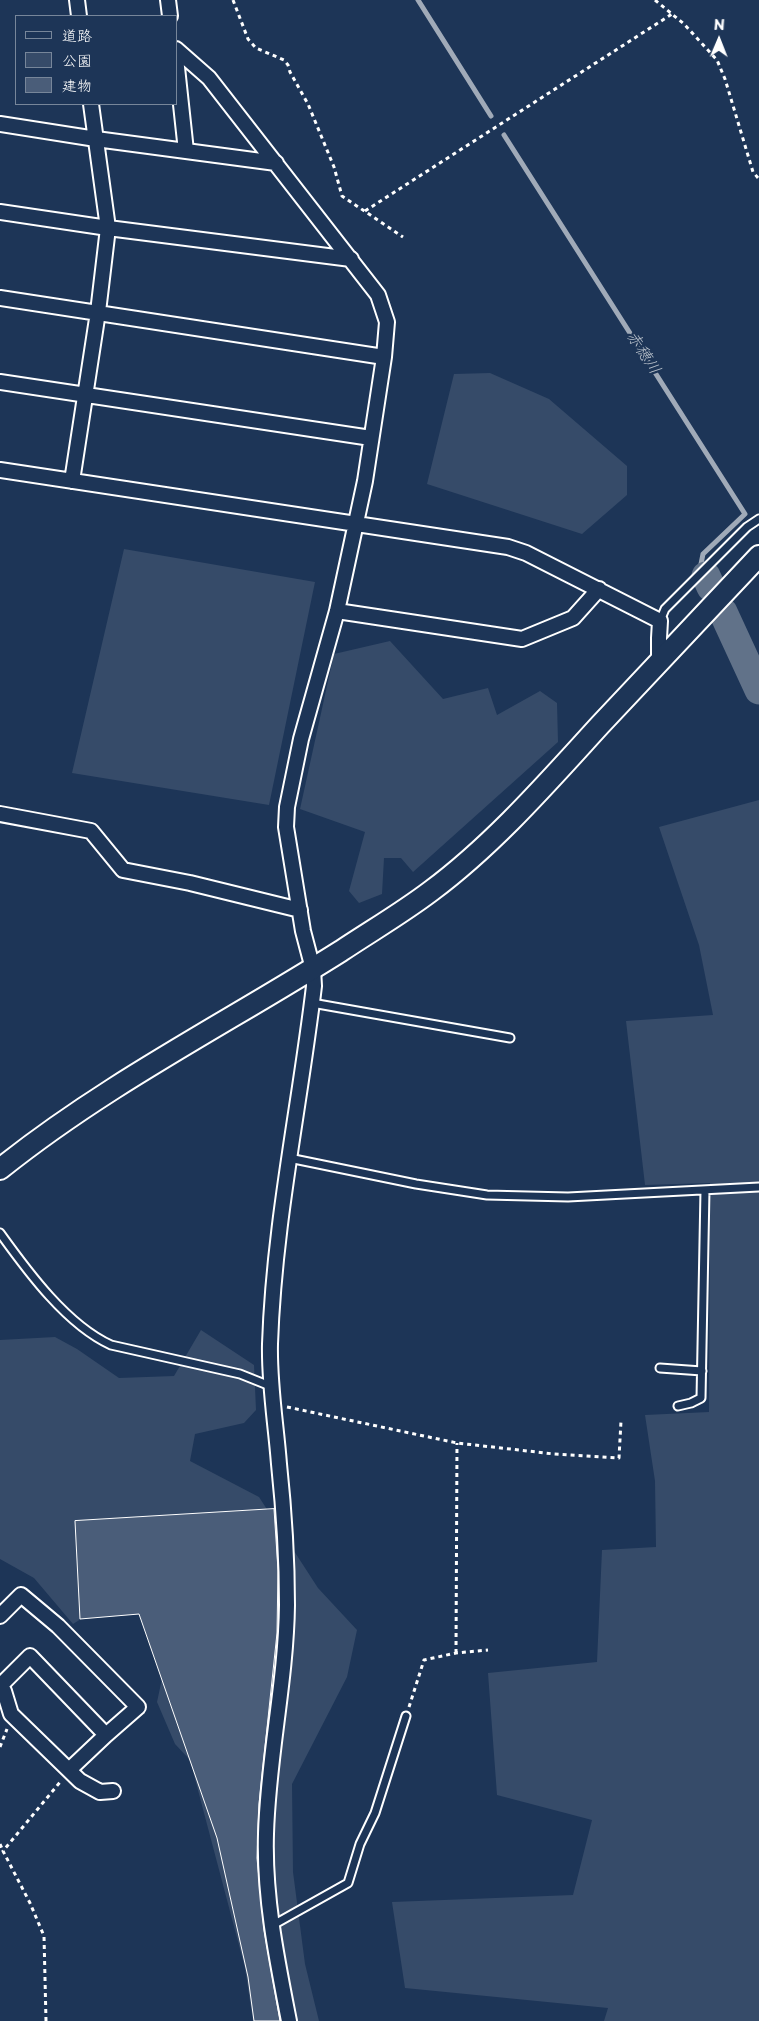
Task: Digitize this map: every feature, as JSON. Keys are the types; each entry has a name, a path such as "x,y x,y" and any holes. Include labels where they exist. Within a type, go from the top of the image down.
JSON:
{"street":[{"path":"73,0 77,0 79,15"},
{"path":"168,0 170,15"},
{"path":"178,51 209,78 378,295 387,322 384,357 357,523 337,611 302,739 287,806 286,827 314,986 288,1158 270,1344 270,1386 280,1464 287,1604 285,1659 274,1727 266,1837 267,1885 278,1965 289,2021"},
{"path":"178,77 186,151"},
{"path":"72,481 98,312 108,228 91,105"},
{"path":"0,124 276,163"},
{"path":"0,212 351,260"},
{"path":"0,298 384,357"},
{"path":"0,382 371,438"},
{"path":"0,470 508,547 526,553 660,621 660,662"},
{"path":"0,1168 63,1121 116,1086 384,924 432,891 471,857 568,760 759,556"},
{"path":"337,611 522,639 573,618 599,589"},
{"path":"0,814 91,831 123,870 190,883 300,910"},
{"path":"0,1616 20,1595 58,1626 138,1707 69,1770"},
{"path":"106,1735 30,1656 0,1687 4,1691 12,1714 80,1781 100,1792 112,1791"}],"lane":[{"path":"660,621 665,608 747,527 759,519"},
{"path":"312,1003 510,1038"},
{"path":"288,1158 416,1184 487,1195 568,1197 759,1187"},
{"path":"678,1406 691,1404 701,1398 705,1190"},
{"path":"0,1233 15,1254 52,1296 76,1321 96,1338 111,1345 240,1374 270,1386"},
{"path":"660,1368 702,1371"},
{"path":"272,1925 348,1883 360,1844 375,1813 406,1716"}],"path":[{"path":"233,0 248,39 256,48 284,60 288,65 308,104 334,167 342,196 403,237"},
{"path":"655,0 684,24 717,60 725,79 754,172 759,179"},
{"path":"364,211 672,14"},
{"path":"272,1404 457,1443 554,1454 619,1458 620,1421"},
{"path":"456,1653 457,1443"},
{"path":"406,1716 424,1660 456,1653 488,1650"},
{"path":"3,1851 69,1770"},
{"path":"0,1844 44,1936 46,2021"}],"green space":[{"path":"490,373 549,399 627,466 627,495 582,534 427,484 454,374"},
{"path":"124,549 315,582 269,805 72,773"},
{"path":"390,641 443,699 488,688 497,715 540,691 557,703 558,742 413,872 401,858 384,858 382,894 359,903 349,891 365,832 300,809 334,654"},
{"path":"759,800 759,2021 604,2021 608,2008 405,1988 392,1902 573,1895 592,1820 497,1795 488,1673 597,1662 602,1550 656,1547 655,1481 645,1415 709,1412 710,1183 645,1185 626,1021 713,1015 699,945 659,827"},
{"path":"201,1330 254,1365 256,1410 244,1423 195,1434 190,1461 259,1497 318,1588 357,1630 347,1677 292,1784 293,1872 305,1964 319,2021 253,2021 245,1968 190,1760 175,1744 157,1702 169,1646 143,1604 111,1600 73,1624 34,1578 0,1559 0,1340 55,1337 77,1349 119,1378 174,1376"}],"building":[{"path":"274,1509 278,1570 277,1633 259,1804 257,1858 264,1930 280,2021 254,2021 248,1977 217,1838 139,1614 80,1619 75,1521"}],"waterway":[{"name":"赤穂川","path":"418,0 491,116"},
{"name":"赤穂川","path":"504,135 745,514 703,554 701,564"},
{"name":"赤穂川","path":"706,576 711,587"},
{"name":"赤穂川","path":"723,612 759,690"}]}
